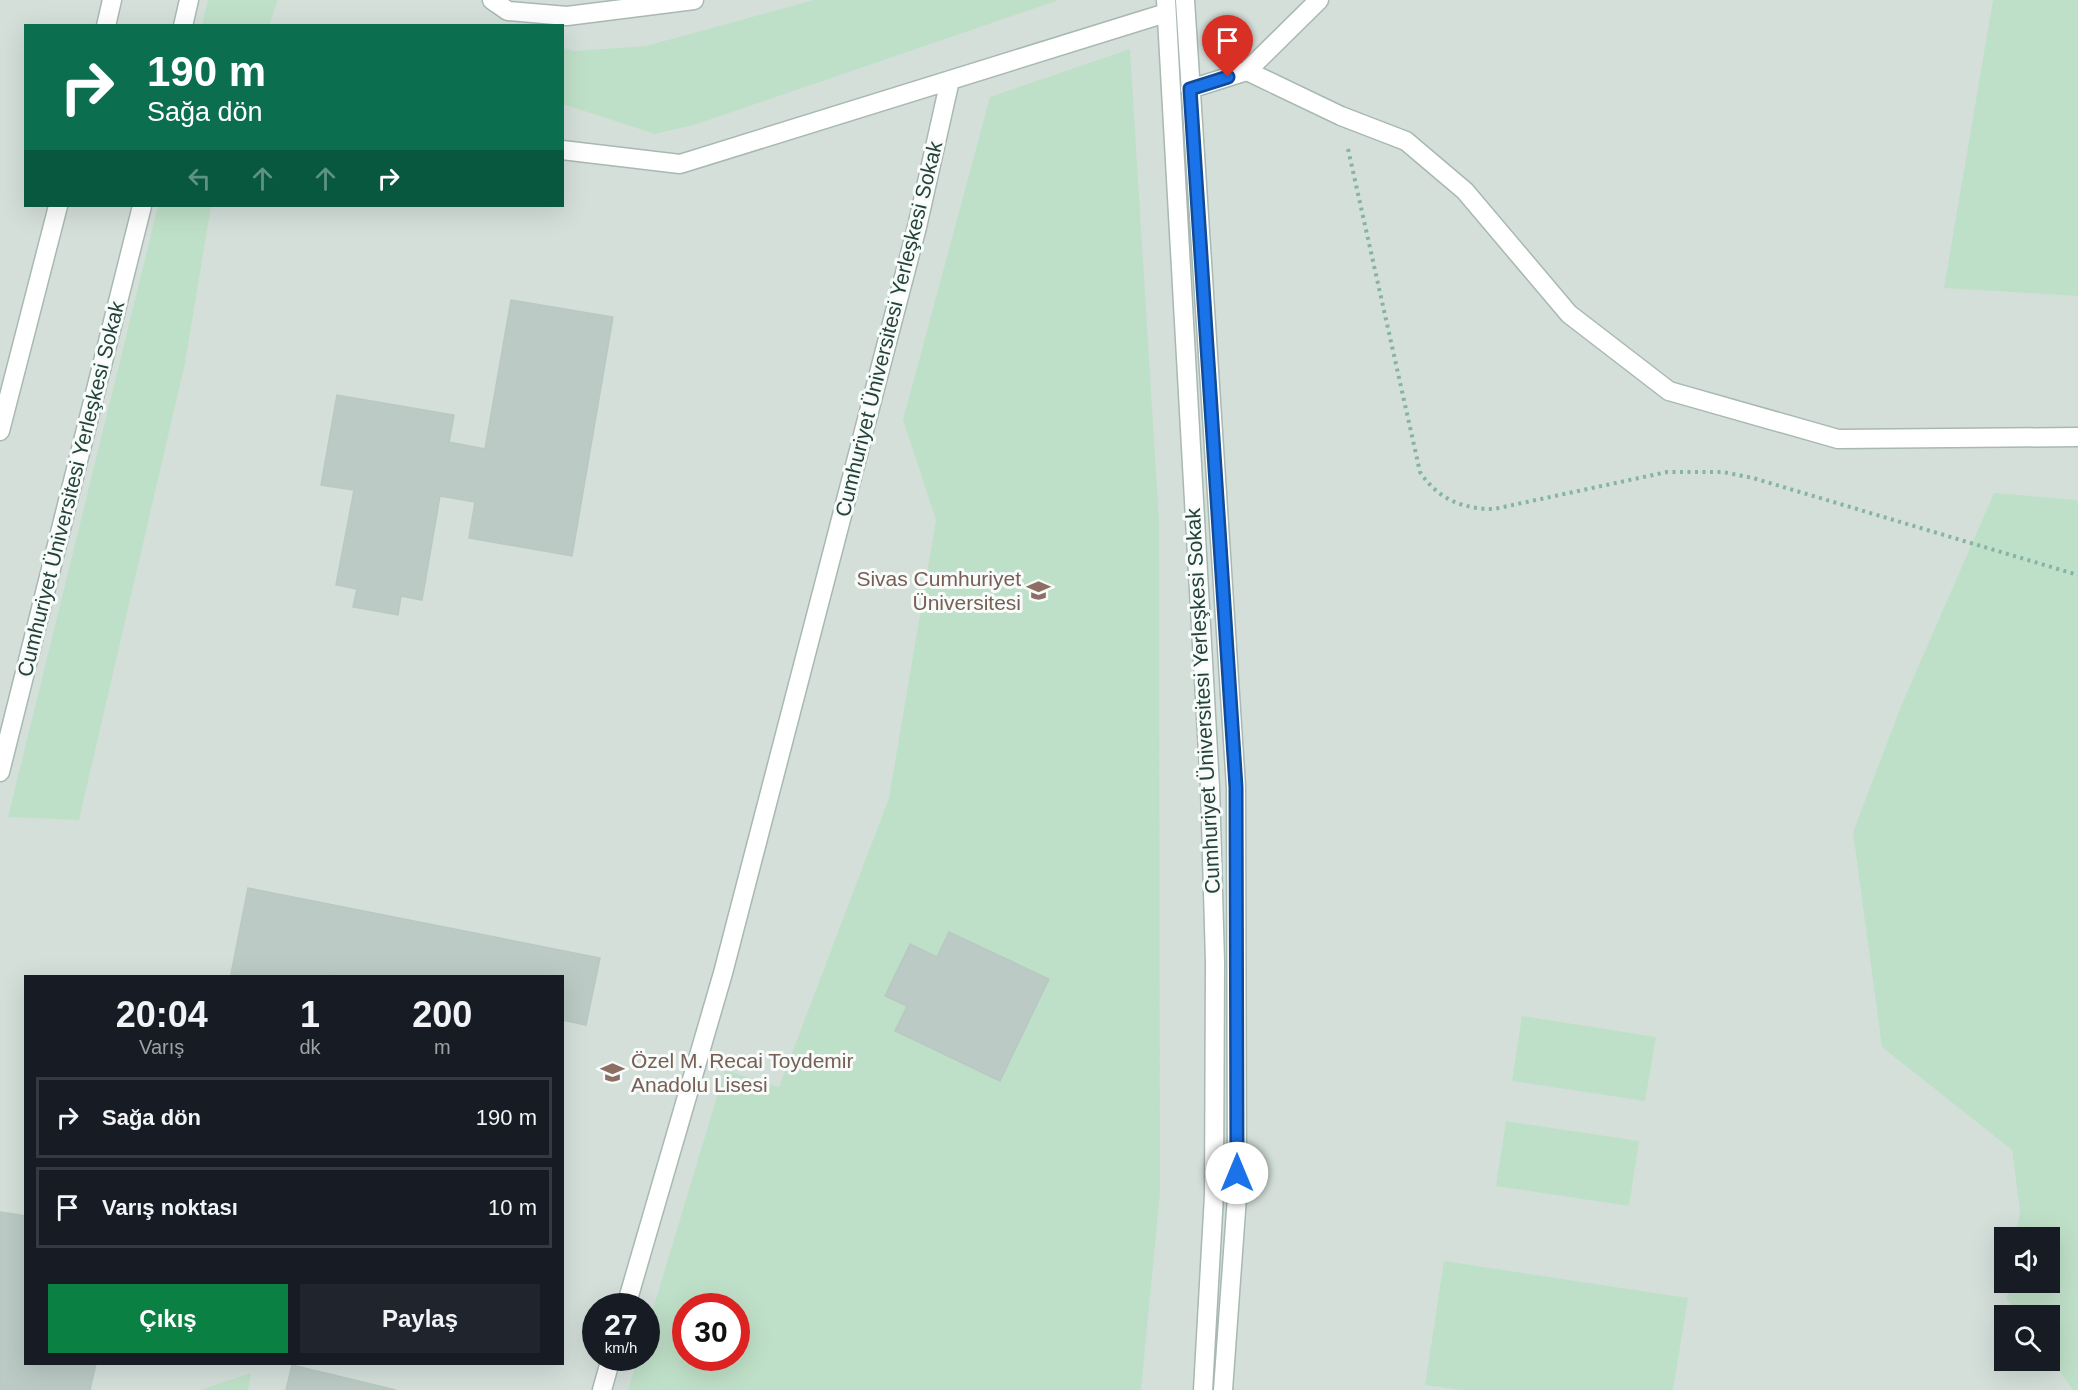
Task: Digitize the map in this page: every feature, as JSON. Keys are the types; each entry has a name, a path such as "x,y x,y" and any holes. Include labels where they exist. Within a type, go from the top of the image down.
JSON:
{"street":[{"path":"106,24 112,0"},
{"path":"183,24 189,0"},
{"path":"492,0 508,11 567,16 694,0"},
{"name":"Cumhuriyet Üniversitesi Yerleşkesi Sokak","path":"1185,0 1236,787 1237,1197 1223,1390"},
{"path":"1190,89 1247,71 1319,0"},
{"name":"Cumhuriyet Üniversitesi Yerleşkesi Sokak","path":"564,150 680,164 950,80 1166,7 1209,775 1215,950 1214,1195 1203,1390"},
{"path":"1247,71 1341,116 1406,141 1465,191 1569,314 1669,391 1838,439 2078,437"},
{"name":"Cumhuriyet Üniversitesi Yerleşkesi Sokak","path":"630,1293 723,973 917,228 950,80"},
{"path":"0,431 58,207"},
{"name":"Cumhuriyet Üniversitesi Yerleşkesi Sokak","path":"0,772 142,207"},
{"path":"602,1390 607,1371"}],"path":[{"path":"1341,116 1420,472 1439,494 1465,507 1494,508 1667,472 1723,472 1753,478 2078,575"}],"shaded area":[{"name":"Sivas Cumhuriyet Üniversitesi","path":"0,0 2078,0 2078,1390 0,1390"}],"green space":[{"path":"208,0 278,0 269,24 202,24"},
{"path":"814,0 1059,0 694,125 655,134 564,104 564,48 574,51 646,46"},
{"path":"1993,0 2078,0 2078,296 1944,288"},
{"path":"1130,49 1159,521 1160,1193 1141,1390 628,1390 634,1371 660,1371 660,1293 658,1293 725,1070 779,1087 889,798 936,520 903,420 990,97"},
{"path":"158,207 211,207 185,363 79,820 8,817"},
{"path":"1994,493 2078,500 2078,1390 2073,1390 2059,1371 2060,1305 2012,1305 2007,1299 2008,1293 2060,1293 2060,1227 2018,1227 2020,1211 2012,1150 1882,1047 1853,832 1902,704"},
{"path":"1522,1016 1656,1037 1645,1101 1512,1081"},
{"path":"1506,1121 1639,1141 1629,1206 1496,1186"},
{"path":"1444,1261 1688,1298 1673,1390 1461,1390 1425,1385"},
{"path":"251,1373 248,1390 200,1390"}],"building":[{"path":"511,300 613,317 572,556 469,538 475,502 440,496 422,600 401,596 398,615 353,607 357,589 336,585 354,490 321,485 337,395 454,415 449,442 485,449"},
{"path":"248,888 600,958 586,1025 564,1020 564,975 231,974"},
{"path":"949,932 1049,979 1000,1081 895,1031 907,1006 885,996 910,944 937,957"},
{"path":"0,1212 24,1216 24,1365 96,1365 90,1390 0,1390"},
{"path":"292,1365 396,1390 286,1390"}],"place":[{"name":"Sivas Cumhuriyet Üniversitesi","path":"1039,591"},
{"name":"Özel M. Recai Toydemir Anadolu Lisesi","path":"613,1073"}],"route":[{"path":"1228,77 1190,89 1236,787 1237,1173"}]}
